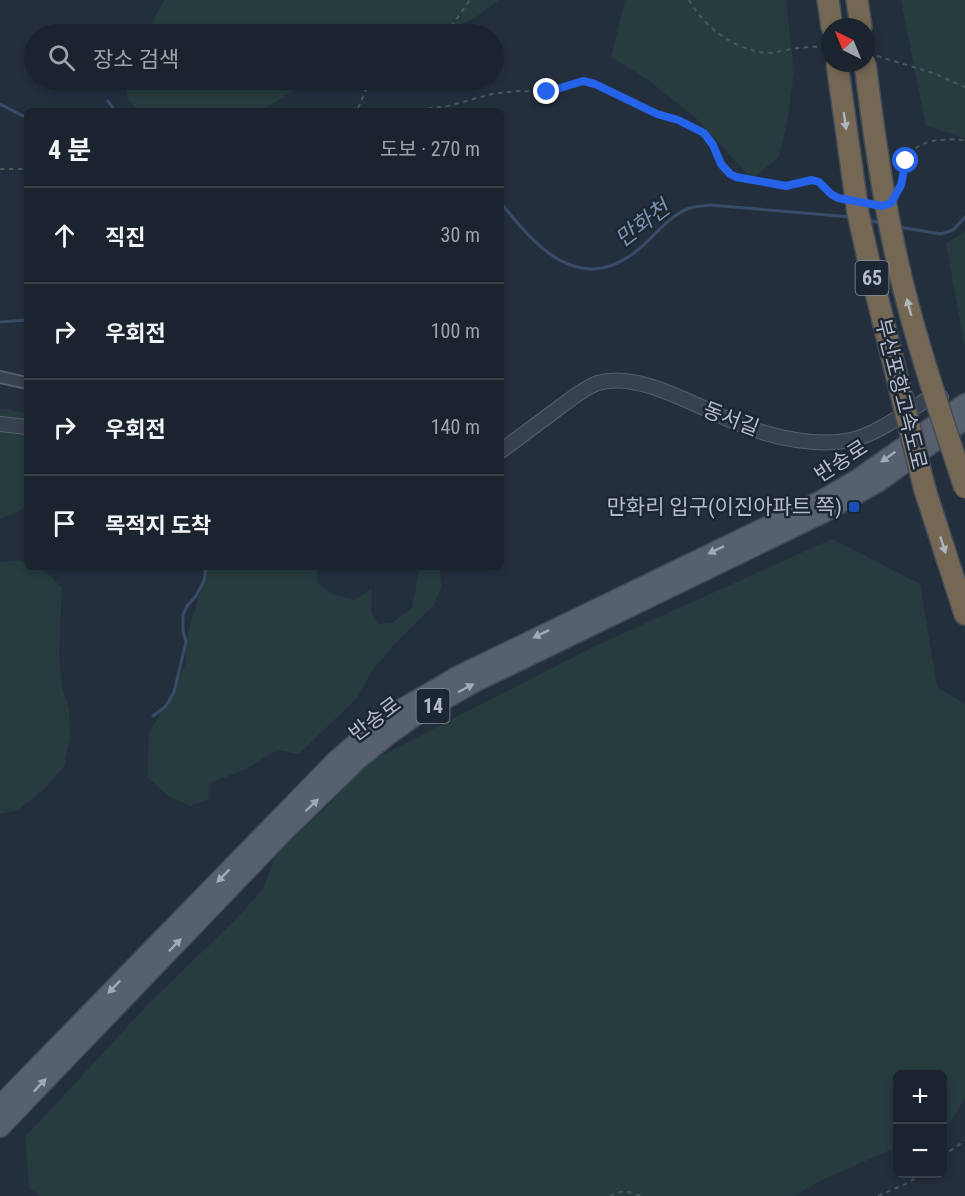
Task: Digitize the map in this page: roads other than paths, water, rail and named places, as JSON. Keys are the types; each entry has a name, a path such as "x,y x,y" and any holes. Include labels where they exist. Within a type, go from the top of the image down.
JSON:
{"highway":[{"path":"828,0 831,18"},
{"path":"857,0 860,18"},
{"name":"부산포항고속도로","path":"838,72 858,213 872,276 925,490 965,614"},
{"name":"부산포항고속도로","path":"872,72 875,142 891,230 924,363 965,488"}],"main road":[{"name":"반송로","path":"0,1105 335,761 367,733 398,711 459,675 823,499 961,415"},
{"name":"반송로","path":"0,1128 284,832 358,760 386,738 413,718 476,682 824,513 879,482 961,415"}],"street":[{"path":"0,377 24,382"},
{"name":"동서길","path":"504,449 578,394 596,384 608,381 628,381 648,386 746,427 797,441 850,440 869,434 937,395 961,415"},
{"path":"0,424 24,426"}],"waterway":[{"path":"108,101 113,108"},
{"path":"0,104 24,116"},
{"name":"만화천","path":"504,207 543,249 559,260 576,267 594,269 614,265 634,253 672,218 693,207 710,205 851,217"},
{"name":"만화천","path":"899,227 941,234 953,230 965,217"},
{"name":"만화천","path":"867,220 881,223"},
{"name":"만화천","path":"0,322 24,320"},
{"path":"153,716 166,706 174,692 186,642 183,615 204,581 206,570"}],"place":[{"name":"만화리 입구(이진아파트 쪽)","path":"854,507"}]}
